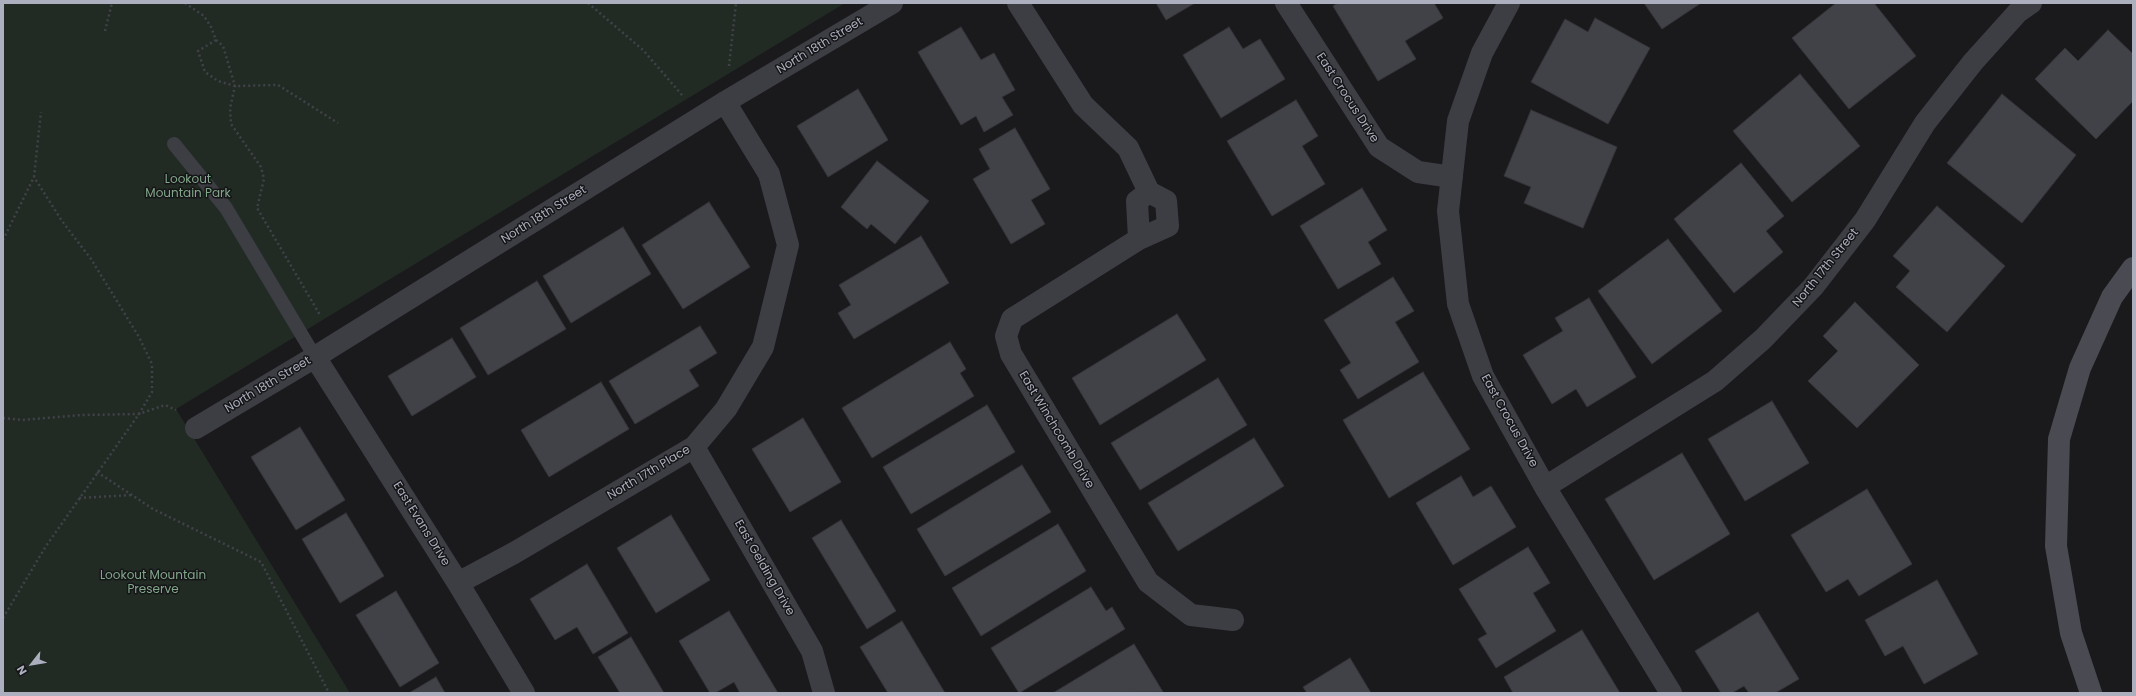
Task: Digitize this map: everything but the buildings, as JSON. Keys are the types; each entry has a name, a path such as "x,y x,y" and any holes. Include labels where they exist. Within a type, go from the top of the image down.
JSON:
{"street":[{"name":"North 18th Street","path":"200,426 725,102 892,3"},
{"path":"1018,3 1083,106 1128,148 1149,192 1137,201 1139,239"},
{"name":"East Crocus Drive","path":"1286,3 1379,147 1418,172 1452,177 1448,211 1458,304 1483,376 1545,487 1671,693"},
{"path":"1452,177 1458,121 1482,53 1510,3"},
{"name":"North 17th Street","path":"1545,487 1715,381 1763,339 1813,287 1865,220 1925,123 1973,62 2018,12 2031,3"},
{"name":"North 17th Place","path":"458,583 514,553 694,447 726,409 763,347 788,245 769,174 725,102"},
{"name":"East Winchcomb Drive","path":"1149,192 1166,201 1168,226 1139,239 1012,319 1006,336 1011,354 1148,582 1190,614 1234,620"},
{"path":"2091,693 2070,633 2056,546 2059,439 2080,368 2112,297 2133,268"},
{"name":"East Evans Drive","path":"315,356 458,583 524,693"},
{"name":"East Gelding Drive","path":"694,447 812,651 824,693"}],"lane":[{"path":"174,144 226,208 315,356"}],"path":[{"path":"105,31 112,3"},
{"path":"185,3 204,16 211,27 216,40 223,46 235,86 230,108 231,124 261,166 264,179 257,208 320,315"},
{"path":"588,3 643,50 682,95"},
{"path":"729,66 736,3"},
{"path":"216,40 198,51 205,72 218,81 235,86 278,85 338,123"},
{"path":"3,240 34,177 41,112"},
{"path":"3,618 25,579 78,498 140,414 152,392 152,364 139,337 109,287 34,177"},
{"path":"3,418 22,420 82,415 140,414 165,405 200,426"},
{"path":"97,472 153,509 261,562 329,693"},
{"path":"78,498 132,495"}],"green space":[{"name":"Lookout Mountain Park","path":"3,3 845,3 176,409 350,693 3,693"}],"park label":[{"name":"Lookout Mountain Preserve","path":"153,583"}]}
